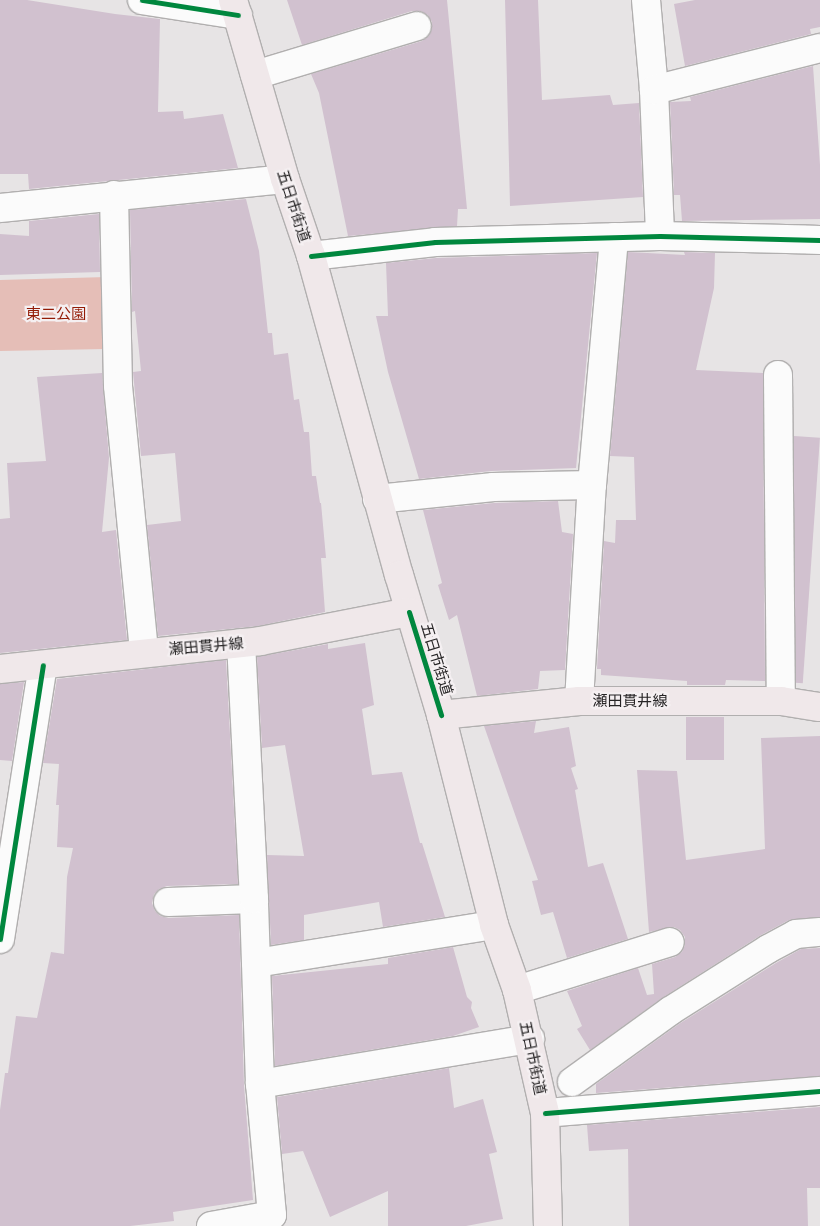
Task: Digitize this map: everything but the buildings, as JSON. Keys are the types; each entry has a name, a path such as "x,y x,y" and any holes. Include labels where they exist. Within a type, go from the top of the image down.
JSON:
{"main road":[{"name":"五日市街道","path":"236,8 285,179 311,256 409,612 441,715 494,925 517,990 530,1039 545,1112 548,1226"},
{"name":"瀬田貫井線","path":"0,669 241,643 409,612"},
{"name":"瀬田貫井線","path":"441,715 579,700 781,701 820,707"}],"street":[{"path":"142,0 236,8"},
{"path":"646,0 654,90 660,236"},
{"path":"255,74 417,26"},
{"path":"654,90 820,48"},
{"path":"0,208 285,179"},
{"path":"114,195 118,386 144,652"},
{"path":"579,700 592,486 614,236"},
{"path":"311,256 435,242 614,236 820,240"},
{"path":"778,375 781,701"},
{"path":"377,499 493,487 592,486"},
{"path":"211,1226 272,1221 260,1084 254,898 241,643"},
{"path":"0,939 43,665"},
{"path":"168,902 254,898"},
{"path":"256,962 494,925"},
{"path":"572,1082 670,1011 768,949 796,934 820,932"},
{"path":"517,990 670,942"},
{"path":"260,1084 530,1039"},
{"path":"545,1112 584,1111 820,1091"}],"green space":[{"name":"東二公園","path":"107,277 106,349 0,351 0,280"}],"cycle path":[{"path":"142,0 238,15"},
{"path":"311,256 435,242 660,236 820,240"},
{"path":"409,612 441,715"},
{"path":"0,939 43,665"},
{"path":"545,1113 820,1091"}]}
